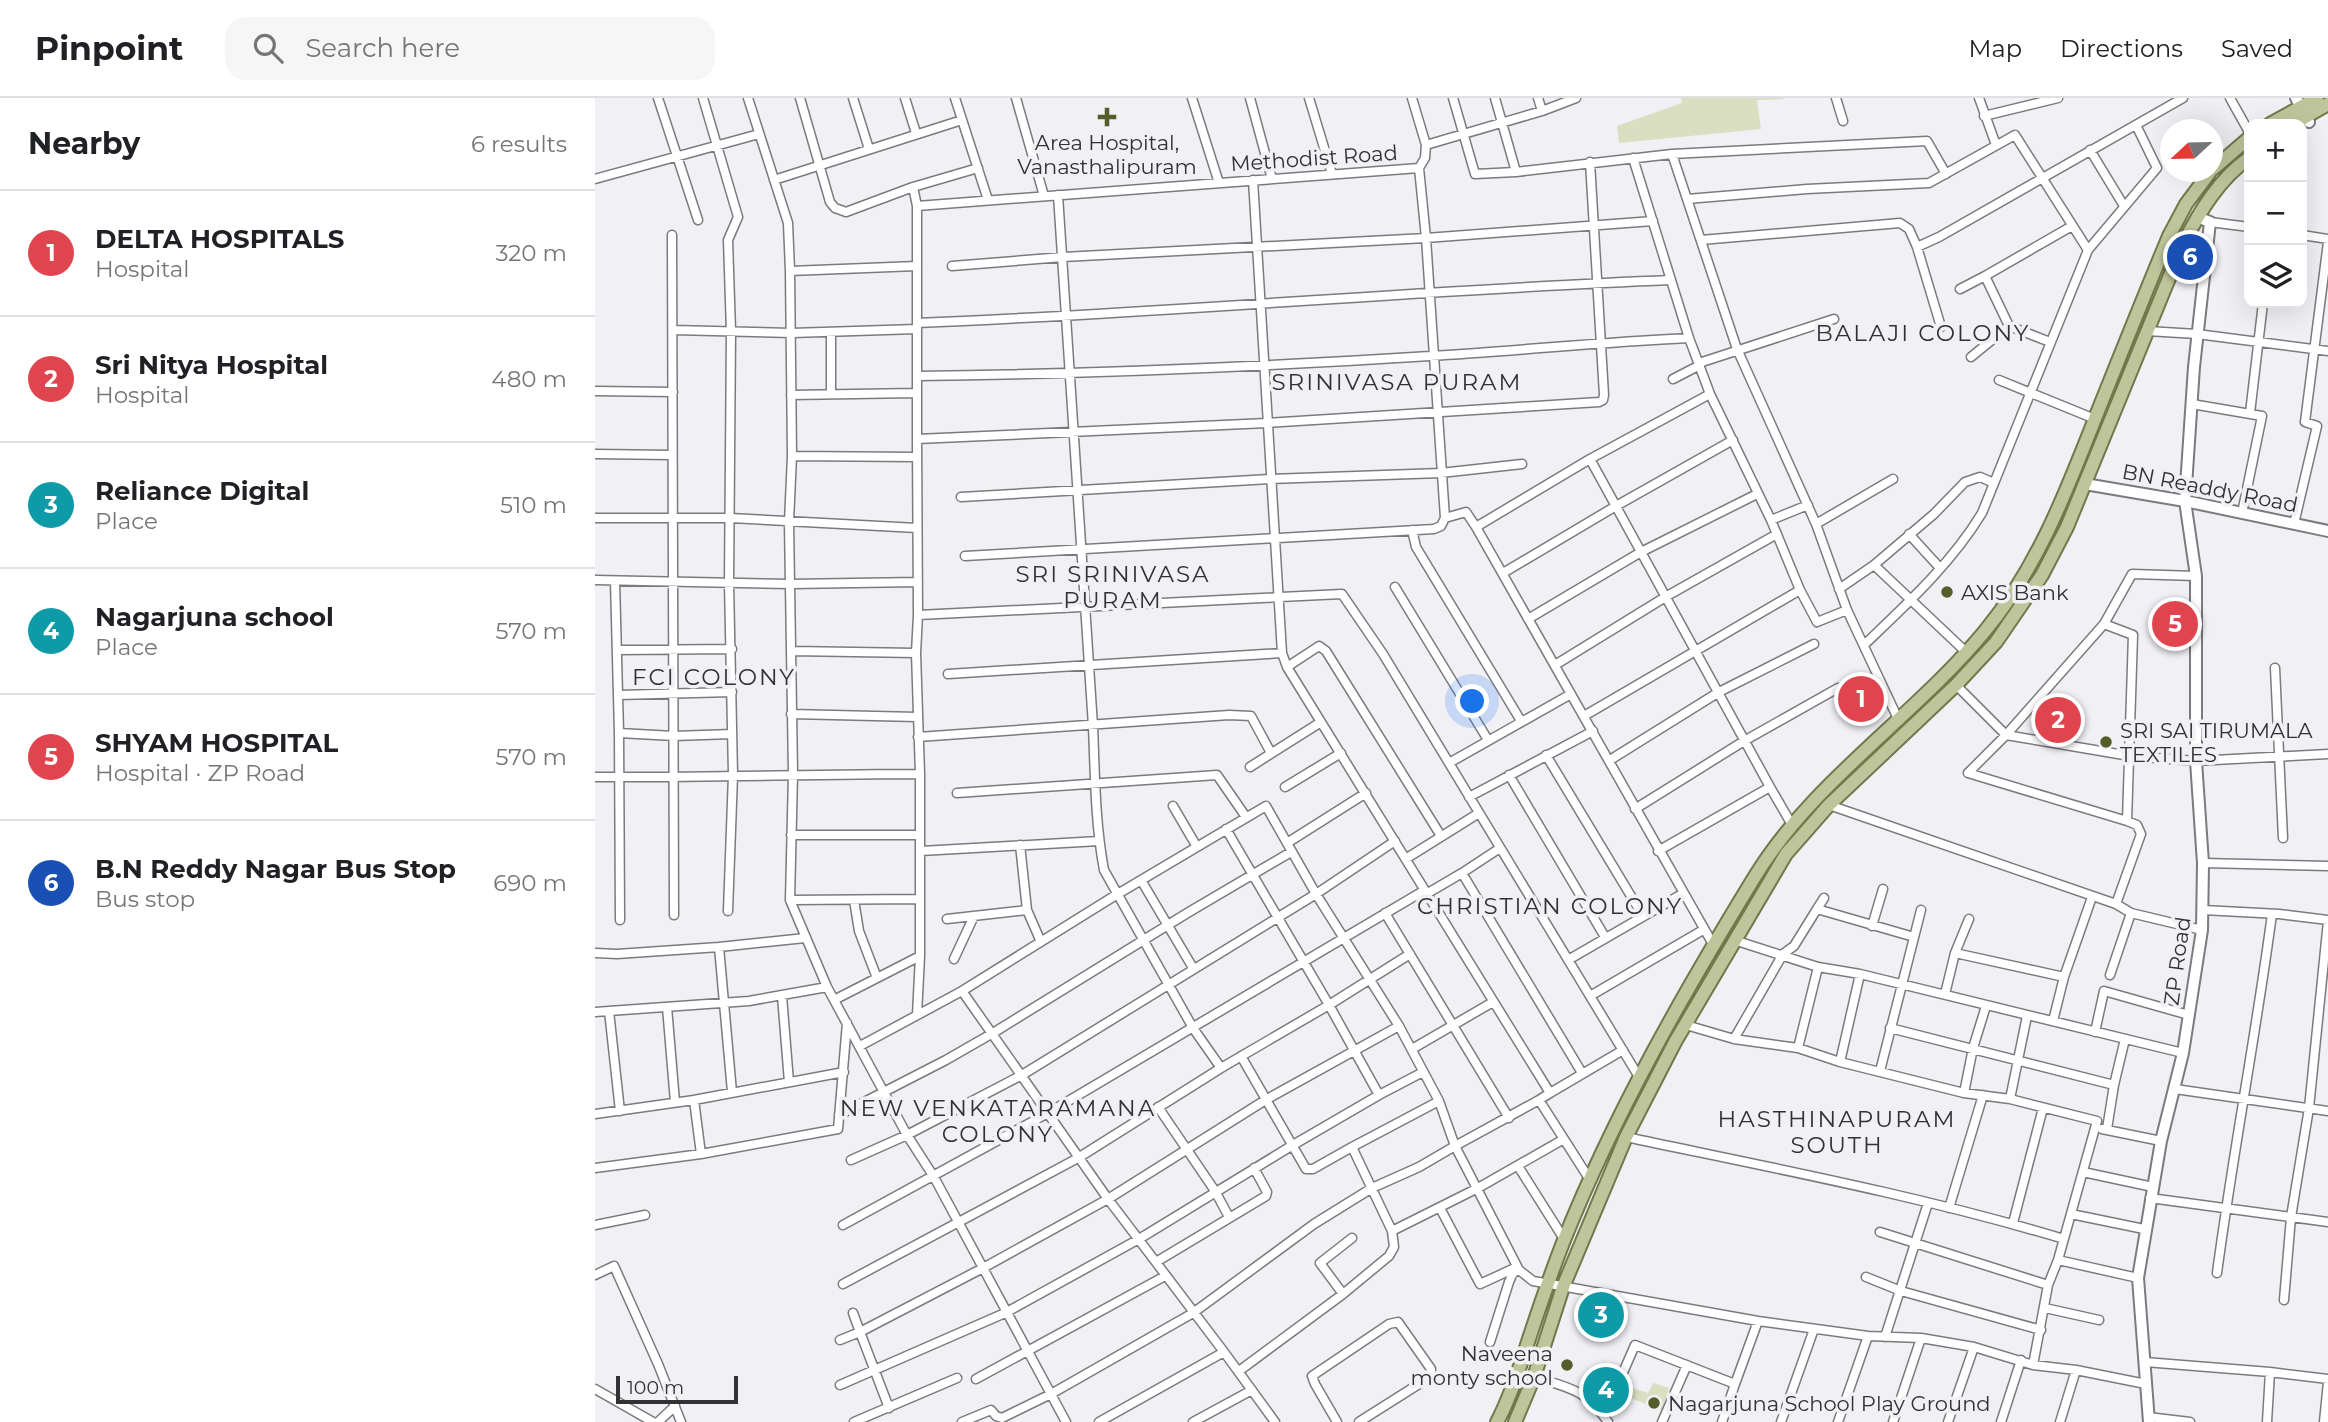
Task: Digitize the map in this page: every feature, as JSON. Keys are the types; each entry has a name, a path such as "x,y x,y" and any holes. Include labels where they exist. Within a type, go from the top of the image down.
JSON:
{"main road":[{"path":"2283,119 2328,104"},
{"path":"2307,110 2328,112"},
{"path":"2223,160 2244,142"},
{"path":"1515,1422 1534,1377 1563,1287 1626,1137 1686,1025 1786,854 1829,805 1956,685 1996,642 2042,575 2067,527 2183,244 2197,217 2227,176 2244,162"},
{"path":"1497,1422 1512,1390 1564,1239 1612,1128 1639,1077 1755,876 1792,825 1966,652 2008,602 2046,538 2168,236 2202,182"},
{"path":"2109,384 2121,392"}],"street":[{"path":"658,98 698,220"},
{"path":"703,98 738,217 727,240 731,331 729,583 733,775 729,911"},
{"path":"748,98 787,223 790,271 792,456 789,522 793,774 790,900 827,988 1066,1422"},
{"path":"800,98 830,202 835,208 846,212 913,187 978,168"},
{"path":"853,98 869,149"},
{"path":"905,98 916,133"},
{"path":"955,98 988,200"},
{"path":"1192,98 1219,183"},
{"path":"1250,98 1272,179"},
{"path":"1309,98 1332,174"},
{"path":"965,556 1434,529 1441,526 1445,518 1419,168 1425,158 1426,145 1412,98"},
{"path":"1453,98 1475,174 1516,172 1672,154 1927,141 1946,174"},
{"path":"1495,98 1516,172"},
{"path":"1538,98 1542,111"},
{"path":"1836,98 1843,121"},
{"path":"1979,98 1996,145"},
{"path":"1985,116 2058,98"},
{"path":"1917,247 2183,98"},
{"path":"2230,98 2244,123"},
{"path":"1018,99 1044,196"},
{"path":"1426,145 1542,111 1572,99"},
{"path":"774,180 962,120"},
{"path":"1864,645 1912,600 1976,523 2088,250 2157,168 2136,125"},
{"path":"595,178 759,134"},
{"path":"1687,199 1807,189 1924,184 1933,182 2015,135 2088,250"},
{"path":"2090,150 2123,206"},
{"path":"1672,154 1737,349 1808,505 1847,610 1899,721"},
{"path":"1633,158 1670,280 1710,394 1771,520 1800,590 1817,622 1847,610"},
{"path":"917,439 1267,423 1599,402 1604,395 1590,162"},
{"name":"Methodist Road","path":"917,206 1419,168"},
{"path":"1253,180 1282,653 1287,667 1550,1093"},
{"path":"913,187 917,206 916,653 921,851 917,1015"},
{"path":"1058,195 1095,783 1104,870 1167,984 1221,1068"},
{"path":"2197,217 2210,222 2244,226"},
{"path":"952,266 1063,257 1257,249 1653,221"},
{"name":"ZP Road","path":"2149,1420 2138,1278 2144,1229 2161,1141 2183,1053 2202,930 2203,863 2196,761 2196,576 2185,501 2197,334 2210,222"},
{"path":"1701,240 1900,223 1909,229 1917,247 1941,327"},
{"path":"1960,289 2072,226"},
{"path":"672,235 674,915"},
{"path":"2294,524 2317,426 2305,422 2328,241 2307,236"},
{"path":"790,271 917,266"},
{"path":"1985,276 2008,326 2050,342"},
{"path":"673,330 831,332 1670,280"},
{"path":"2250,413 2262,308"},
{"path":"1673,379 1699,364 1737,349 1834,320"},
{"path":"1971,358 2008,326"},
{"path":"2147,331 2197,334 2328,351"},
{"path":"831,332 831,394"},
{"path":"917,376 1070,374 1264,365 1689,338"},
{"path":"1999,380 2095,419"},
{"path":"595,391 673,392"},
{"path":"792,395 917,393"},
{"path":"1476,527 1590,459 1710,394"},
{"path":"2192,404 2263,417 2242,513"},
{"path":"1503,573 1733,440"},
{"path":"595,454 672,455"},
{"path":"792,456 917,457"},
{"path":"1590,459 1792,825"},
{"path":"961,497 1270,479 1441,473 1522,464"},
{"path":"1839,589 1874,565 1934,514 1965,482 1980,477 1994,483"},
{"path":"1816,524 1893,479"},
{"name":"BN Readdy Road","path":"2085,484 2185,501 2328,531"},
{"path":"1528,618 1641,552 1757,494"},
{"path":"1771,520 1808,505"},
{"path":"1445,518 1466,512 1476,527 1610,760 1682,894 1714,946"},
{"path":"595,518 730,518 917,528"},
{"path":"1412,530 1416,547 1521,721"},
{"path":"1555,665 1667,596 1777,534"},
{"path":"1909,534 1940,568"},
{"path":"1874,565 1966,652"},
{"path":"2116,904 2141,834 2137,825 1968,773 2006,735 2104,624 2132,574 2196,576"},
{"path":"595,580 791,584 918,582"},
{"path":"615,581 619,733 619,920"},
{"path":"1395,587 1488,740"},
{"path":"1584,716 1800,590"},
{"path":"918,615 1342,593 1370,633 1639,1077"},
{"path":"2104,624 2133,635 2127,821"},
{"path":"1610,760 1719,692 1814,644"},
{"path":"1287,667 1319,646 1326,651 1441,836"},
{"path":"617,650 732,649"},
{"path":"792,651 916,653"},
{"path":"948,674 1282,653"},
{"path":"2275,668 2283,838"},
{"path":"1956,685 2006,735 2130,755 2196,761 2328,754"},
{"path":"1635,809 1744,741 1838,688"},
{"path":"618,695 731,692"},
{"path":"1449,763 1571,694"},
{"path":"791,714 917,717"},
{"path":"918,737 1229,715 1251,716 1271,753"},
{"path":"1249,767 1321,722"},
{"path":"1469,797 1593,731"},
{"path":"619,733 674,736 732,734"},
{"path":"1285,787 1341,753"},
{"path":"1546,755 1643,916"},
{"path":"595,777 920,774"},
{"path":"957,793 1217,775 1246,817"},
{"path":"1509,775 1605,937"},
{"path":"1658,851 1770,787"},
{"path":"839,1115 993,1033 1167,925 1252,876 1366,793"},
{"path":"1829,805 2116,904 2131,913 2202,930"},
{"path":"1173,806 1197,847"},
{"path":"860,1046 962,991 1266,806 1316,894 1412,1049 1439,1101 1455,1146 1518,1268 1533,1281 1758,1321 1868,1336 1921,1338 1974,1347 2033,1365 2076,1370 2146,1384"},
{"path":"1407,858 1479,813"},
{"path":"1226,829 1355,1049 1379,1095"},
{"path":"792,835 919,835"},
{"path":"921,851 1099,841"},
{"path":"851,1160 907,1135 1022,1075 1316,894 1395,841"},
{"path":"1020,845 1027,910 1041,942"},
{"path":"843,1225 934,1178 1048,1113 1385,914 1462,873 1500,848"},
{"path":"2203,863 2328,866"},
{"path":"1462,873 1582,1073"},
{"path":"1141,880 1193,968"},
{"path":"1872,926 1883,890"},
{"path":"1568,960 1682,894"},
{"path":"2053,1021 2064,977 2092,897"},
{"path":"1734,1039 1783,954 1794,946 1824,898"},
{"path":"790,900 919,900"},
{"path":"854,900 859,931 877,978"},
{"path":"1817,909 1914,937"},
{"path":"2203,909 2328,921 2309,1108 2291,1217 2284,1300"},
{"path":"947,919 1027,910"},
{"path":"1880,1071 1921,910"},
{"path":"2110,975 2131,913"},
{"path":"1385,914 1509,1118"},
{"path":"2217,1273 2259,1015 2271,914"},
{"path":"954,959 974,916"},
{"path":"1945,994 1955,953 1969,919"},
{"path":"1590,996 1703,930"},
{"path":"596,953 719,947 805,938"},
{"path":"1737,941 1818,967 1945,994 2183,1053"},
{"path":"719,947 732,1092"},
{"path":"1955,953 2064,977"},
{"path":"843,1284 1078,1158 1410,954"},
{"path":"834,1000 920,956"},
{"path":"1798,1048 1818,967"},
{"path":"1840,1062 1860,974"},
{"path":"595,1012 725,1003 827,988"},
{"path":"962,991 1078,1158 1275,1422"},
{"path":"2095,1032 2104,991 2189,1015"},
{"path":"782,996 789,1082"},
{"path":"1412,1049 1493,1002"},
{"path":"1964,1093 1973,1048 1986,1006"},
{"path":"667,1007 675,1101"},
{"path":"609,1011 620,1111"},
{"path":"2010,1099 2027,1016"},
{"path":"595,1168 701,1154 838,1129 847,1023"},
{"path":"1686,1025 1734,1039 1798,1048 1840,1062 1964,1093 2010,1099 2097,1121 2049,1285 2033,1365"},
{"path":"840,1340 983,1268 1108,1199 1267,1100 1399,1026"},
{"path":"1890,1028 2114,1085"},
{"path":"2107,1129 2125,1040"},
{"path":"962,1422 991,1410 998,1418 1002,1418 1051,1394 1193,1313 1314,1224 1372,1188 1419,1167 1509,1118 1623,1050"},
{"path":"1241,1056 1304,1166 1309,1170 1439,1101"},
{"path":"595,1114 694,1100 844,1072"},
{"path":"840,1385 1006,1313 1139,1239 1293,1145 1423,1072"},
{"path":"2175,1089 2328,1111"},
{"path":"1949,1208 1983,1096"},
{"path":"694,1100 701,1154"},
{"path":"1539,1100 1591,1180"},
{"path":"1158,1107 1215,1191 1229,1217"},
{"path":"2013,1223 2043,1108"},
{"path":"2095,1128 2161,1141"},
{"path":"1626,1137 1829,1179 2013,1223 2064,1239"},
{"path":"1392,1231 1478,1188 1564,1139"},
{"path":"1238,1371 1343,1294 1389,1256 1394,1247 1392,1231 1352,1147"},
{"path":"1518,1166 1564,1239"},
{"path":"1156,1262 1266,1196 1267,1192 1254,1168"},
{"path":"2083,1172 2152,1193 2226,1209 2328,1222"},
{"path":"1885,1337 1929,1203"},
{"path":"1440,1208 1480,1284 1518,1268"},
{"path":"2071,1214 2144,1229"},
{"path":"595,1225 645,1215"},
{"path":"1880,1232 2049,1285"},
{"path":"1343,1294 1320,1263 1352,1238"},
{"path":"2058,1260 2138,1278"},
{"path":"595,1275 614,1266 681,1422"},
{"path":"1490,1342 1509,1282 1518,1268"},
{"path":"976,1379 1165,1276"},
{"path":"1866,1277 1901,1291 2041,1330"},
{"path":"2045,1308 2099,1320"},
{"path":"853,1313 889,1408"},
{"path":"1722,1422 1758,1321"},
{"path":"1337,1422 1313,1376 1389,1324 1398,1322 1431,1369 1430,1377 1359,1422"},
{"path":"1781,1422 1814,1329"},
{"path":"1838,1422 1868,1336"},
{"path":"1893,1422 1921,1338"},
{"path":"1534,1377 1576,1390 1591,1401 1606,1419 1635,1345 1735,1384"},
{"path":"1948,1422 1974,1347"},
{"path":"1098,1422 1224,1352"},
{"path":"2001,1422 2021,1360"},
{"path":"2145,1363 2270,1372 2328,1381 2324,1422"},
{"path":"1662,1422 1687,1365"},
{"path":"2060,1422 2076,1370"},
{"path":"2267,1422 2270,1372"},
{"path":"854,1422 957,1378"},
{"path":"1193,1422 1252,1390"},
{"path":"596,1391 656,1422 675,1406"},
{"path":"2149,1420 2190,1422"}],"green space":[{"path":"1681,98 1784,99 1757,100 1761,129 1619,143 1617,126 1682,103"},
{"name":"Nagarjuna School Play Ground","path":"1653,1383 1669,1388 1662,1410 1625,1396 1629,1387 1648,1393"}],"place":[{"name":"Area Hospital, Vanasthalipuram","path":"1107,117"},
{"name":"B.N Reddy Nagar Bus Stop","path":"2190,257"},
{"name":"AXIS Bank","path":"1947,592"},
{"name":"SHYAM HOSPITAL","path":"2175,624"},
{"name":"DELTA HOSPITALS","path":"1861,699"},
{"name":"Sri Nitya Hospital","path":"2058,720"},
{"name":"SRI SAI TIRUMALA TEXTILES","path":"2106,742"},
{"name":"Reliance Digital","path":"1601,1315"},
{"name":"Naveena monty school","path":"1567,1365"},
{"name":"Nagarjuna school","path":"1606,1390"},
{"name":"Nagarjuna School Play Ground","path":"1654,1403"}],"district":[{"name":"BALAJI COLONY","path":"1923,333"},
{"name":"SRINIVASA PURAM","path":"1397,382"},
{"name":"SRI SRINIVASA PURAM","path":"1113,587"},
{"name":"FCI COLONY","path":"714,677"},
{"name":"CHRISTIAN COLONY","path":"1550,906"},
{"name":"NEW VENKATARAMANA COLONY","path":"998,1121"},
{"name":"HASTHINAPURAM SOUTH","path":"1837,1132"}]}
